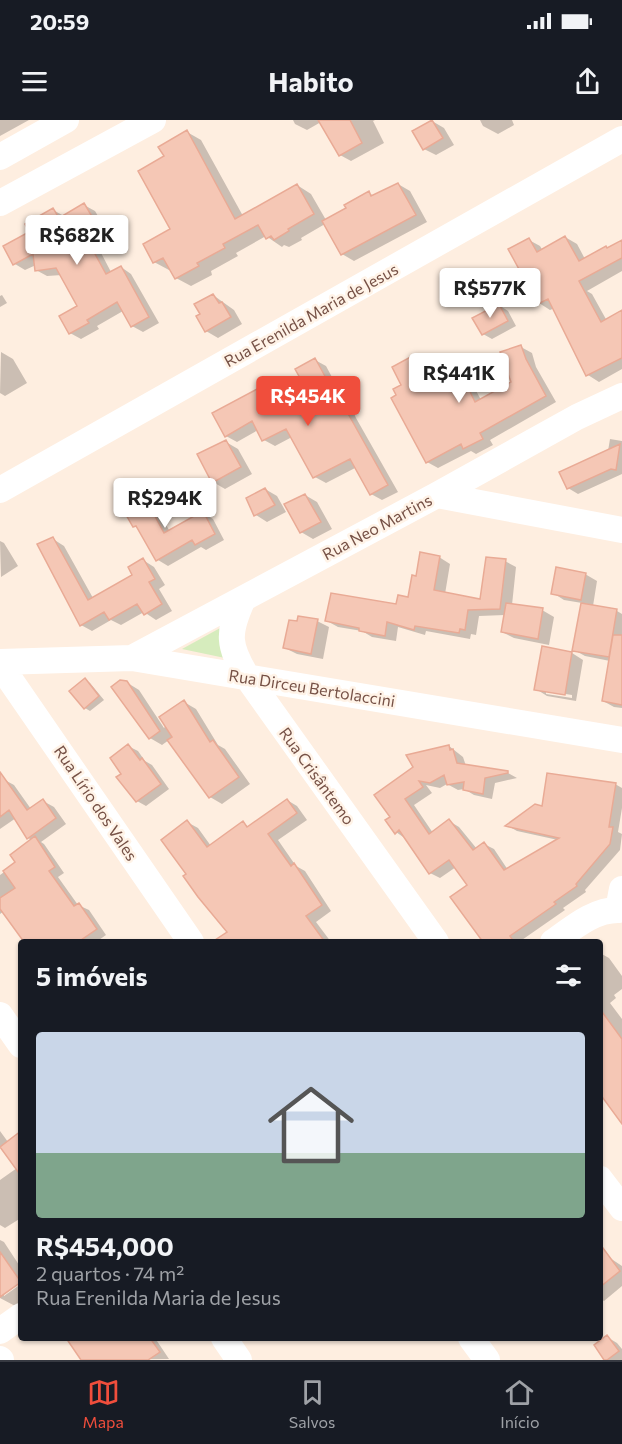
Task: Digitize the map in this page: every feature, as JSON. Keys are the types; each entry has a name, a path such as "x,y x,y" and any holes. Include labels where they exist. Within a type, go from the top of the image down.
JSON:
{"street":[{"path":"0,158 66,120"},
{"path":"0,203 153,120"},
{"name":"Rua Erenilda Maria de Jesus","path":"0,490 622,140"},
{"name":"Rua Neo Martins","path":"132,658 437,495 577,417 622,396"},
{"path":"437,495 622,530"},
{"name":"Rua Crisântemo","path":"243,599 232,624 231,637 234,655 247,677 434,939"},
{"name":"Rua Dirceu Bertolaccini","path":"0,664 132,658 622,740"},
{"name":"Rua Lírio dos Vales","path":"0,664 189,939"},
{"path":"557,939 593,915 621,903"},
{"path":"0,1015 18,1041"},
{"path":"603,1183 622,1209"},
{"path":"0,1330 18,1318"},
{"path":"226,1341 239,1360"},
{"path":"473,1341 487,1360"}],"green space":[{"path":"222,627 225,658 182,649"}],"building":[{"path":"318,120 350,120 362,143 339,156"},
{"path":"432,120 443,138 423,150 412,131"},
{"path":"187,130 235,219 297,184 314,214 274,240 271,236 266,239 258,225 223,244 225,248 197,263 199,266 175,279 163,258 153,263 143,244 170,229 138,171 164,156 158,147"},
{"path":"398,183 416,215 341,255 322,221 346,208 344,205 369,191 371,196"},
{"path":"84,203 103,235 89,243 106,274 121,266 149,317 131,327 117,302 87,320 89,323 69,334 59,316 77,306 56,268 35,271 33,254 13,265 3,246 29,232 25,224 53,208 59,218"},
{"path":"565,236 579,261 622,240 622,258 579,281 601,322 622,310 622,358 586,376 548,299 538,304 508,249 529,238 537,252"},
{"path":"213,294 219,303 222,302 231,317 205,332 196,316 200,314 194,304"},
{"path":"499,304 508,321 482,335 472,318"},
{"path":"521,345 546,396 480,433 483,439 463,449 461,444 426,463 391,398 396,395 393,389 401,385 392,367 416,354 419,359 423,356 438,387 462,375 475,402 511,382 500,352"},
{"path":"315,358 332,389 335,387 388,485 370,495 350,459 313,478 286,429 262,441 252,421 225,437 212,413 259,388 270,408 273,406 276,412 309,394 295,369"},
{"path":"226,440 241,467 212,483 197,454"},
{"path":"620,444 616,470 611,469 567,489 559,472"},
{"path":"265,488 275,505 254,516 246,498"},
{"path":"143,494 164,533 203,511 215,534 195,545 192,540 156,561 136,526 133,527 121,506"},
{"path":"305,494 321,522 300,533 284,504"},
{"path":"53,537 88,600 132,575 128,567 143,558 155,579 149,582 162,604 144,615 137,604 109,620 104,612 80,626 37,544"},
{"path":"420,552 440,556 434,590 480,599 486,557 506,559 500,609 468,610 465,630 460,629 459,633 415,626 414,630 387,622 385,636 325,621 331,593 396,604 398,595 408,597 412,575 416,576"},
{"path":"556,567 586,573 581,600 551,594"},
{"path":"506,603 543,608 538,639 501,632"},
{"path":"581,603 617,609 609,657 572,651"},
{"path":"298,616 318,619 311,654 283,648 289,620 297,621"},
{"path":"613,635 622,635 622,705 602,701"},
{"path":"542,646 572,652 565,695 534,690"},
{"path":"85,678 99,696 84,709 69,691"},
{"path":"120,680 127,681 160,731 149,739 111,687"},
{"path":"184,700 210,742 213,740 239,777 209,798 167,740 172,737 159,717"},
{"path":"128,744 140,760 142,758 161,784 136,802 116,777 121,774 110,758"},
{"path":"449,745 450,750 453,749 457,763 508,771 508,773 485,778 483,794 463,790 464,782 447,785 444,775 430,783 419,781 423,787 405,799 429,834 449,819 473,850 484,842 504,870 559,838 505,826 535,804 542,806 547,773 616,783 609,827 613,827 610,844 576,884 577,886 554,902 556,904 510,936 512,939 481,939 450,897 467,885 449,860 429,874 399,830 395,834 385,820 390,817 374,795 413,767 406,755"},
{"path":"0,772 27,810 43,799 56,818 27,839 9,810 0,817"},
{"path":"287,799 297,813 268,834 291,866 294,863 322,905 306,916 323,939 216,939 227,932 198,897 183,876 186,874 161,840 187,820 207,847 243,821 247,827"},
{"path":"35,836 55,867 49,871 74,906 79,903 97,929 82,939 22,939 0,909 0,898 15,888 3,871 15,862 10,855"},
{"path":"603,1013 622,1039 622,1124 603,1098"},
{"path":"18,1133 18,1172 0,1147"},
{"path":"603,1248 620,1271 603,1285"},
{"path":"0,1252 18,1278 18,1284 0,1297"},
{"path":"607,1335 619,1351 607,1360 604,1360 594,1345 603,1341"},
{"path":"68,1341 152,1341 160,1352 148,1360 81,1360"}]}
